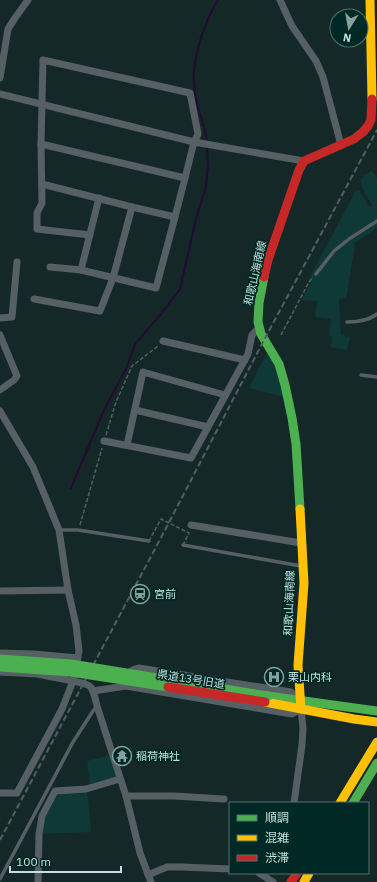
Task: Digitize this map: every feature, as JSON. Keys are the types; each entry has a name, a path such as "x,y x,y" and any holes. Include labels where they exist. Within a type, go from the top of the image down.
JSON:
{"main road":[{"path":"304,161 354,139 363,132 371,120 374,90 370,0"},
{"name":"和歌山海南線","path":"300,705 298,665 304,583 296,444 286,385 279,364 258,328 258,322 268,260 295,180 304,161"},
{"name":"県道13号旧道","path":"0,659 70,664 300,705 354,719 377,722"},
{"name":"県道13号旧道","path":"0,667 71,672 267,699"},
{"name":"県道13号旧道","path":"300,705 377,711"},
{"path":"341,802 377,742"},
{"path":"354,802 377,763"}],"street":[{"path":"0,78 8,30 28,0"},
{"path":"280,0 292,26 316,61 321,72 341,144"},
{"path":"50,267 81,270 156,288 194,142 198,134 190,93 42,60 42,203 37,213 37,230 90,235"},
{"path":"0,94 194,142 304,161"},
{"path":"41,144 185,178"},
{"path":"42,184 175,217"},
{"path":"81,270 99,198"},
{"path":"34,299 100,311 113,278 132,207"},
{"path":"0,318 12,317 17,262"},
{"path":"104,441 191,458 245,360 248,354 252,335 258,328"},
{"path":"0,335 17,376 0,390"},
{"path":"163,341 245,360"},
{"path":"127,445 143,372 226,395"},
{"path":"135,410 208,427"},
{"path":"0,411 32,467 59,530 68,590 76,625 79,651 73,681 62,709 17,792 0,793"},
{"path":"191,525 301,543"},
{"path":"0,591 68,590"},
{"path":"0,653 78,658"},
{"path":"126,686 128,674 132,669 139,668 291,692 300,705 302,728 302,744 294,802"},
{"path":"0,672 37,674 73,681 87,684 94,691 97,706 126,796 140,853 151,882"},
{"path":"94,691 126,686 292,714 300,705"},
{"path":"38,882 42,816 55,791 86,789 120,779"},
{"path":"126,796 174,796 224,799"},
{"path":"148,875 167,867 229,869"},
{"path":"261,874 273,882"}],"lane":[{"path":"316,274 334,251 349,239 377,222"},
{"path":"347,322 360,322 377,314"},
{"path":"361,375 377,377"},
{"path":"59,530 78,530 149,541"},
{"path":"183,545 303,566"},
{"path":"0,879 73,742 97,706"}],"path":[{"path":"281,335 310,282 316,274"},
{"path":"78,530 116,402 132,366 154,350 163,341"},
{"path":"149,541 161,519 189,533 183,545"}],"shaded area":[{"path":"372,171 377,178 377,228 354,243 355,245 346,298 339,299 341,335 350,337 347,350 331,347 332,336 329,335 331,319 315,317 317,301 302,300 311,283 308,281 355,192 359,190 369,207 372,205 362,188 361,180 364,175"},
{"path":"268,353 276,366 284,397 249,388 266,354"},
{"path":"110,755 116,777 90,784 87,761"},
{"path":"87,789 91,832 41,834 44,816 56,793"}],"waterway":[{"path":"207,143 197,104 194,76 195,64 202,35 218,0"},
{"path":"71,488 104,410 126,369 135,344 180,289 196,219 206,186 208,166 207,147"}],"railway":[{"path":"0,840 164,532 264,340 377,130"}],"traffic: fast":[{"path":"264,277 259,303 258,322 261,334 279,364 285,385 296,444 300,509"},
{"path":"0,659 71,664 268,696"},
{"path":"0,667 71,672 168,687"},
{"path":"268,696 377,711"},
{"path":"354,802 377,763"}],"traffic: slow":[{"path":"370,0 372,99"},
{"path":"300,509 304,583 298,665 301,709"},
{"path":"265,702 377,722"},
{"path":"341,802 377,742"},
{"path":"304,882 308,874"}],"traffic: jam":[{"path":"264,277 268,260 299,170 304,161 354,139 363,132 371,120 372,99"},
{"path":"168,687 265,702"},
{"path":"291,882 296,874"}],"place":[{"name":"宮前","path":"140,594"},
{"name":"栗山内科","path":"274,677"},
{"name":"稲荷神社","path":"122,756"}]}
